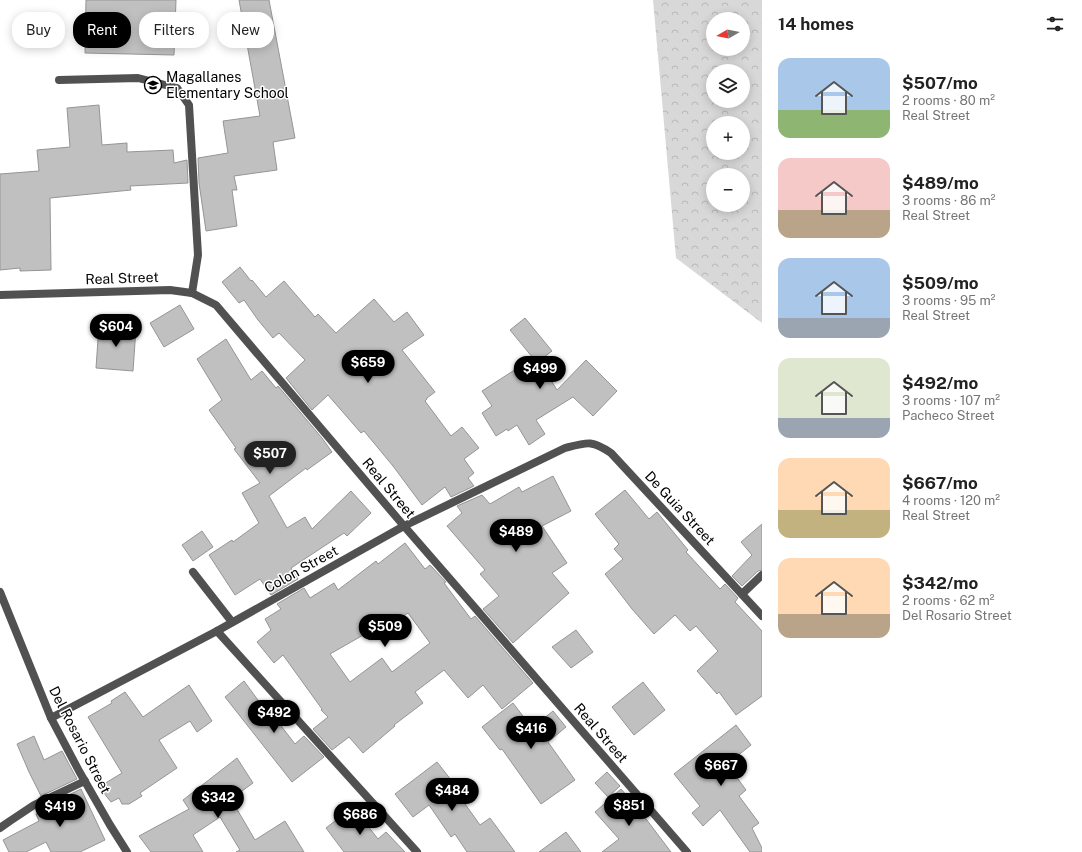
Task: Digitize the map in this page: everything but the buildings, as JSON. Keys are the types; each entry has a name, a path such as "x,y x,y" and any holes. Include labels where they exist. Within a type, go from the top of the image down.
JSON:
{"street":[{"path":"59,80 138,78 177,88 190,105 198,255 192,292"},
{"name":"Real Street","path":"0,295 170,290 192,292 216,305 404,526 687,852"},
{"name":"De Guia Street","path":"565,448 584,443 599,445 612,453 762,616"},
{"name":"Colon Street","path":"51,718 232,622 404,526 565,448"},
{"path":"193,572 232,622"},
{"path":"742,594 762,575"},
{"name":"Del Rosario Street","path":"0,592 51,718 85,781 127,852"},
{"path":"217,630 417,852"},
{"path":"0,828 34,805 85,781"}],"green space":[{"path":"653,0 762,0 762,323 676,258"}],"place":[{"name":"Magallanes Elementary School","path":"153,85"}]}
